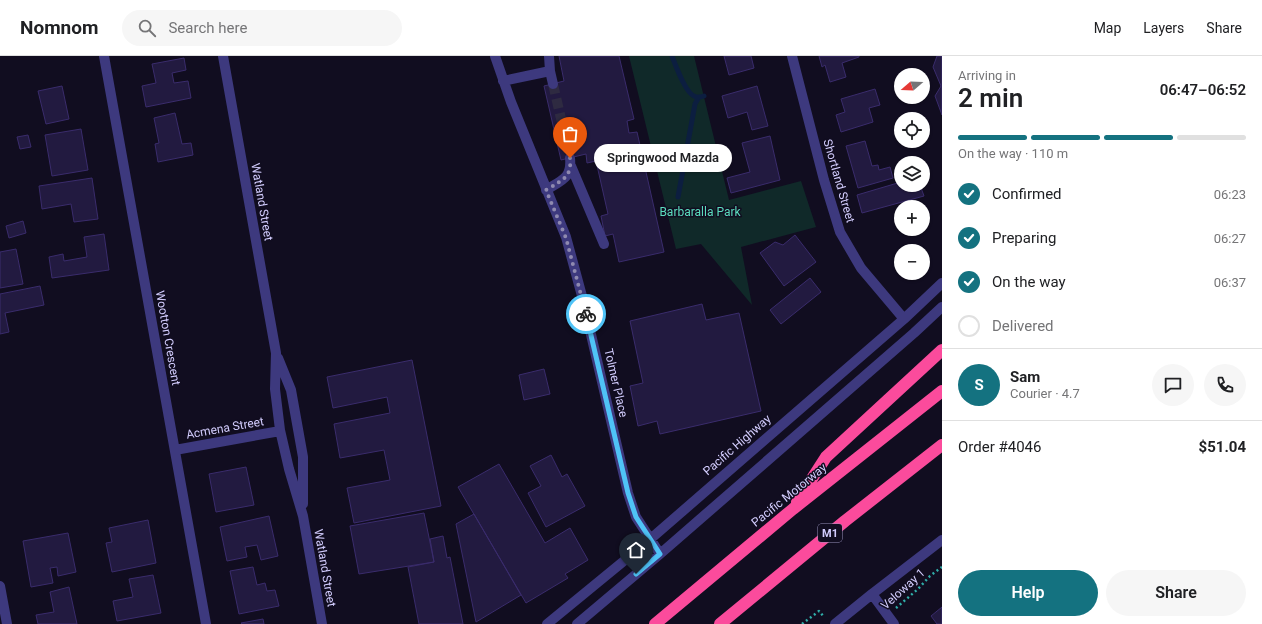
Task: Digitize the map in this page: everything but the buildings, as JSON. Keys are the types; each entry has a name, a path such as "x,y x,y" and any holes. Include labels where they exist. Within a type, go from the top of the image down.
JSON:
{"highway":[{"path":"792,509 826,457 942,350"},
{"name":"Pacific Motorway","path":"655,624 792,509 942,391"},
{"name":"M1","path":"720,624 845,521 942,444"}],"street":[{"name":"Wootton Crescent","path":"104,56 206,624"},
{"name":"Watland Street","path":"223,56 276,353 275,389 280,431 289,469 303,516 322,624"},
{"name":"Tolmer Place","path":"495,56 503,81 566,238 582,296 628,493 636,517 660,554"},
{"path":"549,56 553,84"},
{"name":"Shortland Street","path":"792,56 824,180 840,232 861,268 904,319"},
{"path":"503,81 550,70"},
{"path":"546,190 567,177 571,162 604,244"},
{"name":"Pacific Highway","path":"547,624 650,538 904,319 942,284"},
{"path":"577,624 660,554 942,307"},
{"name":"Watland Street","path":"276,353 291,390 303,457 303,516"},
{"name":"Acmena Street","path":"175,450 280,431"},
{"path":"831,622 872,594 942,540"},
{"path":"0,586 7,624"},
{"path":"872,594 894,624"}],"path":[{"name":"Veloway 1","path":"888,615 918,590 930,576 942,567"},
{"path":"802,624 819,610 831,622"}],"green space":[{"name":"Barbaralla Park","path":"629,56 694,56 729,200 801,181 816,227 741,247 752,305 701,244 676,249"}],"waterway":[{"path":"672,56 687,89 695,97 704,96"},
{"path":"678,197 695,104 699,97"}],"tunnel":[{"path":"553,84 570,158"}],"way so far":[{"path":"570,158 571,166 567,177 546,190 566,238 586,314"}],"place":[{"name":"Springwood Mazda","path":"570,158"}],"route":[{"path":"586,314 628,493 636,517 660,554 636,574"}]}
